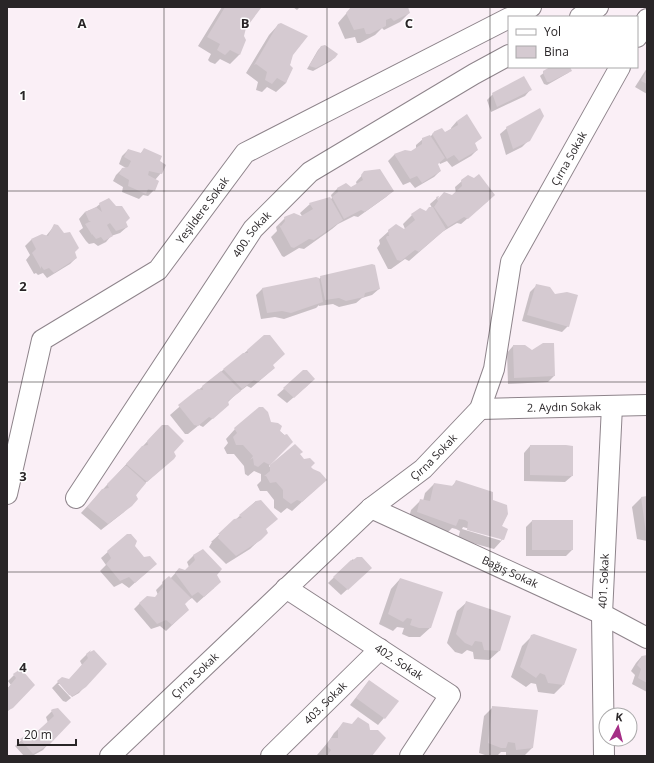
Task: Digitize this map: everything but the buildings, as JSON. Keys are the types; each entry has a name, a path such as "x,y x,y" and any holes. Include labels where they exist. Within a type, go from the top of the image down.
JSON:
{"street":[{"name":"Yeşildere Sokak","path":"514,16 531,7"},
{"path":"582,16 598,7"},
{"path":"638,35 647,18"},
{"name":"Yeşildere Sokak","path":"7,494 42,340 158,270 246,153 508,19"},
{"name":"400. Sokak","path":"76,498 253,229 310,172 474,74 508,56"},
{"name":"Çırna Sokak","path":"110,756 372,508 423,469 480,408 494,369 511,262 619,68"},
{"name":"2. Aydın Sokak","path":"480,408 647,405"},
{"name":"401. Sokak","path":"604,756 602,614 612,406"},
{"name":"Bağış Sokak","path":"372,508 602,614 647,638"},
{"name":"402. Sokak","path":"286,588 450,695 410,756"},
{"name":"403. Sokak","path":"271,756 380,649"}]}
